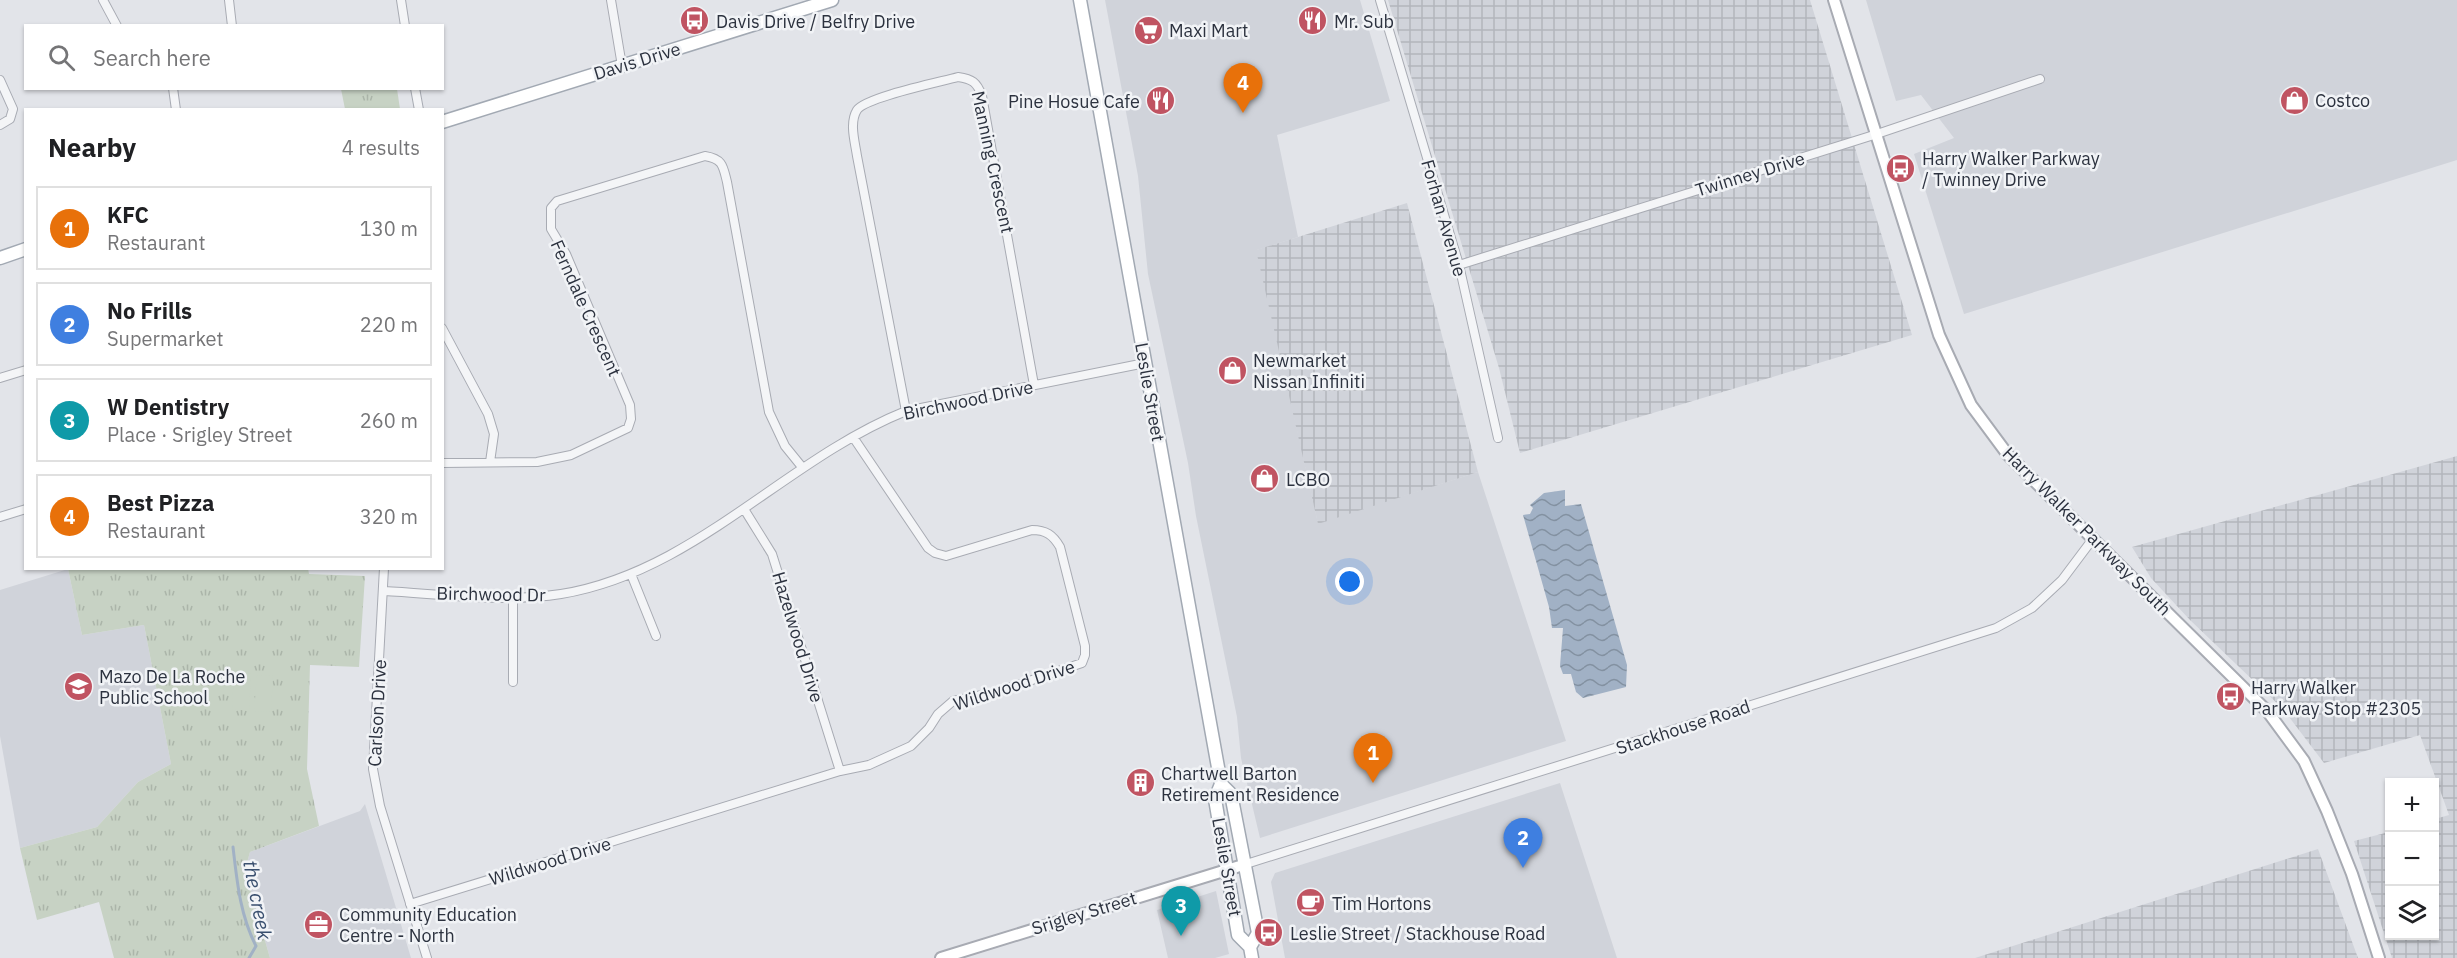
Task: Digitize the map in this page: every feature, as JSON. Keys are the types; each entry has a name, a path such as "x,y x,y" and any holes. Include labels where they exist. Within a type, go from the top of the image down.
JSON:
{"main road":[{"name":"Davis Drive","path":"444,121 832,0"},
{"name":"Leslie Street","path":"1080,0 1221,784 1215,799 1238,935 1251,952"},
{"path":"0,258 24,250"},
{"name":"Leslie Street","path":"1221,784 1231,794 1258,933 1251,952"}],"street":[{"path":"103,0 116,24"},
{"path":"229,0 232,24"},
{"path":"401,0 405,24"},
{"path":"611,0 622,66"},
{"name":"Forhan Avenue","path":"1380,0 1459,265 1498,438"},
{"name":"Harry Walker Parkway South","path":"1834,0 1939,335 1971,405 2008,455 2268,712 2304,761 2327,811 2352,874 2379,958"},
{"name":"Manning Crescent","path":"906,411 879,278 853,121 858,109 874,100 958,77 970,79 978,84 982,96 1034,385"},
{"path":"0,80 13,110 10,119 0,125"},
{"name":"Twinney Drive","path":"1459,265 1877,134 2040,80"},
{"path":"173,90 176,108"},
{"path":"416,90 419,108"},
{"name":"Ferndale Crescent","path":"444,463 537,462 571,455 628,428 631,418 630,405 566,254 551,229 551,208 557,201 705,156 715,158 723,165 760,358 768,412 785,446 802,468"},
{"path":"444,332 490,420 494,434 490,462"},
{"name":"Birchwood Drive","path":"802,468 853,436 906,411 1144,363"},
{"path":"0,378 24,371"},
{"name":"Wildwood Drive","path":"410,904 840,771 868,765 911,746 929,728 938,714 953,701 997,692 1082,663 1085,655 1060,547 1051,535 1041,530 1032,530 946,556 935,553 928,548 853,436"},
{"path":"656,636 631,574 707,534 802,468"},
{"name":"Hazelwood Drive","path":"744,509 772,554 840,771"},
{"path":"0,517 24,510"},
{"name":"Stackhouse Road","path":"1243,865 1996,628 2032,608 2062,580 2092,540"},
{"name":"Carlson Drive","path":"384,570 373,769 380,806 427,958"},
{"name":"Birchwood Dr","path":"384,591 513,598 561,594 599,586 631,574"},
{"path":"513,598 513,682"},
{"name":"Srigley Street","path":"941,958 1243,865"}],"shaded area":[{"path":"1105,0 1360,0 1390,101 1277,135 1298,237 1257,250 1318,523 1478,472 1566,741 1260,838 1241,758 1237,717 1196,516 1188,463 1148,274 1138,176"},
{"path":"1388,0 1810,0 1912,335 1520,453 1499,368"},
{"path":"1866,0 2457,0 2457,160 1964,314 1914,154 1954,138 1921,95 1896,101"},
{"path":"1407,203 1478,472 1318,524 1256,250"},
{"path":"2457,456 2457,958 2392,958 2386,940 2439,940 2439,818 2449,815 2439,787 2439,778 2436,778 2420,735 2324,763 2283,709 2190,620 2151,578 2132,547"},
{"name":"Mazo De La Roche Public School","path":"68,570 82,635 144,625 171,764 138,782 97,827 20,848 0,736 0,590"},
{"path":"1560,783 1617,958 1285,958 1271,882 1275,873"},
{"path":"365,804 411,958 270,958 245,870 250,852 360,811"},
{"path":"2385,833 2385,936 2354,841"},
{"path":"2318,849 2358,958 1975,958"},
{"path":"1216,891 1229,954 1215,958 1168,958 1157,910"}],"green space":[{"path":"341,90 397,90 400,108 345,108"},
{"path":"68,570 308,570 309,574 365,576 359,667 310,665 307,769 319,826 250,852 245,870 270,958 114,958 99,902 37,920 20,848 97,827 138,782 171,764 144,625 82,635"},
{"path":"234,673 251,674 249,711 232,709"},
{"path":"257,675 273,676 271,712 254,711"}],"water":[{"path":"1565,490 1565,506 1581,504 1627,665 1626,687 1583,698 1576,692 1571,674 1563,674 1560,666 1563,628 1552,628 1549,607 1523,515 1530,514 1533,508 1530,505 1544,493"}],"waterway":[{"name":"the creek","path":"233,847 243,910 256,946 249,958"}],"place":[{"name":"Davis Drive / Belfry Drive","path":"695,21"},
{"name":"Mr. Sub","path":"1313,21"},
{"name":"Maxi Mart","path":"1148,30"},
{"name":"Costco","path":"2294,100"},
{"name":"Pine Hosue Cafe","path":"1161,101"},
{"name":"Best Pizza","path":"1243,113"},
{"name":"Harry Walker Parkway / Twinney Drive","path":"1901,168"},
{"name":"Newmarket Nissan Infiniti","path":"1232,370"},
{"name":"LCBO","path":"1265,479"},
{"name":"Mazo De La Roche Public School","path":"78,686"},
{"name":"Harry Walker Parkway Stop #2305","path":"2230,697"},
{"name":"Chartwell Barton Retirement Residence","path":"1140,783"},
{"name":"KFC","path":"1373,783"},
{"name":"No Frills","path":"1523,868"},
{"name":"Tim Hortons","path":"1311,903"},
{"name":"Community Education Centre - North","path":"318,924"},
{"name":"Leslie Street / Stackhouse Road","path":"1269,933"},
{"name":"W Dentistry","path":"1181,936"}]}
